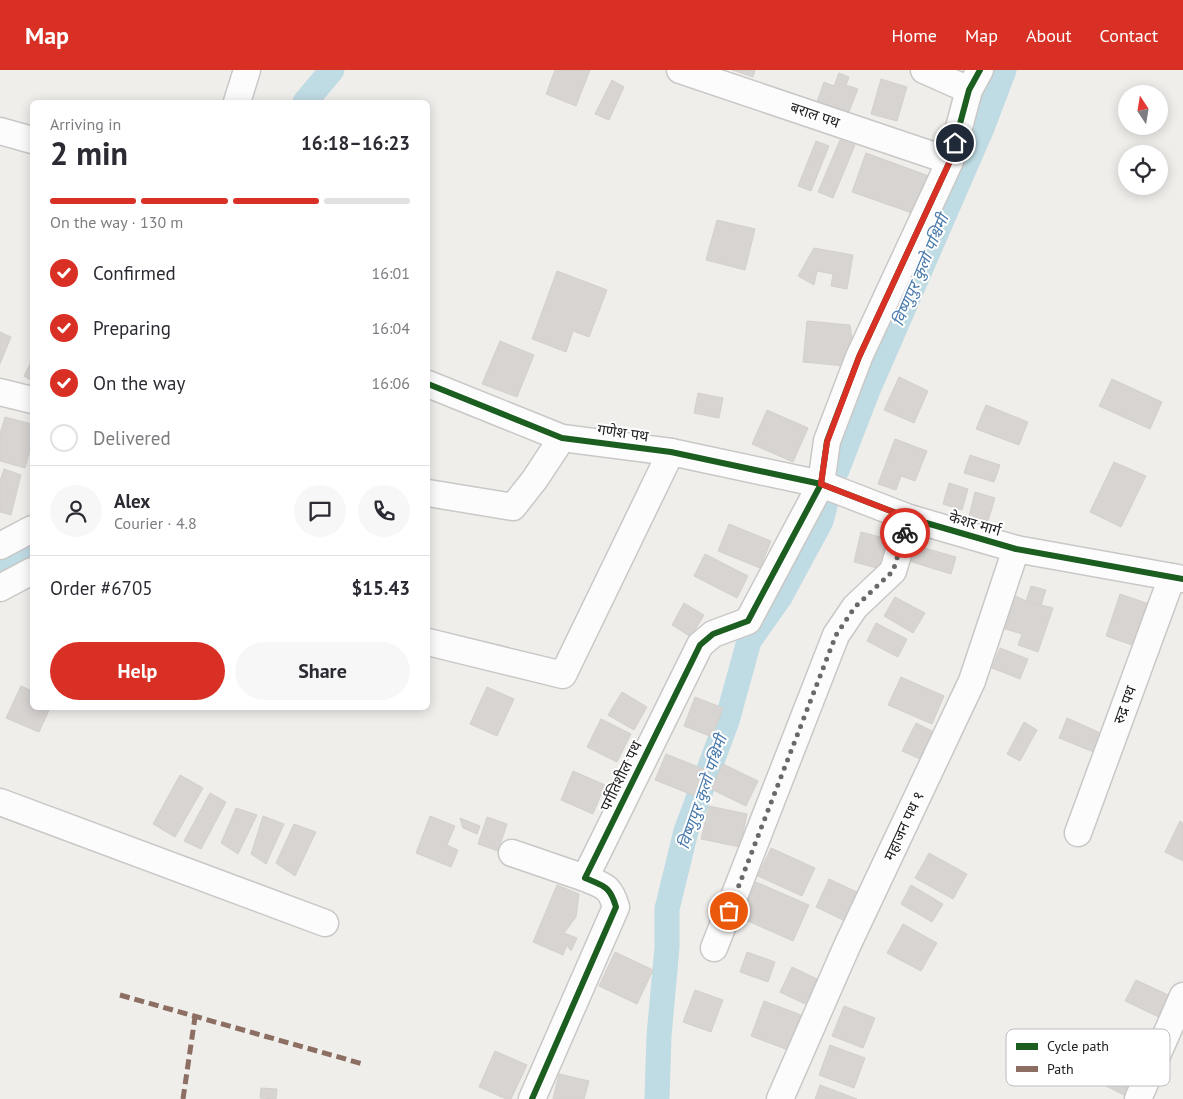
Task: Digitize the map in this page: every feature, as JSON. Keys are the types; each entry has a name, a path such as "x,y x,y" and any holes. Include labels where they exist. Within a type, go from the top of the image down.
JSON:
{"street":[{"path":"238,100 247,70"},
{"name":"बराल पथ","path":"680,70 950,161"},
{"path":"821,484 827,442 859,357 950,161 974,80 924,70"},
{"path":"0,131 30,139"},
{"name":"गणेश पथ","path":"430,385 562,438 671,452 821,484"},
{"path":"0,392 30,400"},
{"path":"430,493 513,507 535,479 562,438"},
{"path":"430,642 563,675 671,452"},
{"name":"केशर मार्ग","path":"821,484 909,518 1016,549 1177,578"},
{"name":"पर्गतिशील पथ","path":"585,878 700,645 713,634 748,622 821,484"},
{"path":"714,948 836,635 855,607 893,571 909,518"},
{"name":"महाजन पथ १","path":"780,1099 847,946 972,681 1016,549"},
{"path":"0,588 30,572"},
{"name":"रुद्र पथ","path":"1078,833 1177,578"},
{"path":"0,802 325,923"},
{"path":"512,854 585,878 607,888 613,895 616,907 532,1099"},
{"path":"1169,1029 1183,996"},
{"path":"1138,1099 1144,1086"}],"building":[{"path":"555,70 590,70 576,106 546,94"},
{"path":"732,70 755,70 753,77"},
{"path":"839,73 849,77 846,85 858,89 846,119 815,108 824,82 834,86"},
{"path":"881,79 907,87 897,121 871,114"},
{"path":"612,80 624,87 609,120 595,114"},
{"path":"840,140 855,145 833,198 818,192"},
{"path":"816,141 829,146 811,191 798,186"},
{"path":"866,153 929,176 915,214 852,192"},
{"path":"717,220 755,229 745,270 706,260"},
{"path":"814,248 853,255 847,289 831,286 833,274 817,271 814,285 798,276"},
{"path":"557,271 607,290 589,337 573,331 566,352 532,339"},
{"path":"807,321 850,325 852,338 861,339 845,366 803,362"},
{"path":"0,332 11,337 0,364"},
{"path":"500,341 534,355 517,397 482,384"},
{"path":"30,364 30,380 24,376"},
{"path":"899,377 928,391 914,423 884,410"},
{"path":"1112,379 1162,402 1150,429 1099,406"},
{"path":"698,393 723,398 719,418 694,413"},
{"path":"986,405 1028,422 1019,445 976,429"},
{"path":"767,410 808,428 793,462 752,444"},
{"path":"5,417 30,423 30,449 25,468 0,461 0,434"},
{"path":"895,439 927,451 915,481 901,476 896,490 878,484"},
{"path":"970,455 1000,465 994,482 964,473"},
{"path":"1114,462 1146,476 1121,527 1090,512"},
{"path":"4,469 21,475 11,515 0,512 0,481"},
{"path":"949,483 968,489 962,510 943,504"},
{"path":"975,492 995,498 988,521 969,516"},
{"path":"729,524 771,541 760,568 718,551"},
{"path":"861,532 888,539 881,569 854,562"},
{"path":"914,545 956,557 951,574 909,561"},
{"path":"705,554 748,576 737,598 694,576"},
{"path":"1031,586 1046,590 1041,605 1026,601"},
{"path":"1120,594 1152,605 1138,647 1106,636"},
{"path":"1016,596 1026,601 1053,608 1038,652 1018,645 1022,634 1005,629"},
{"path":"895,597 925,613 913,633 884,616"},
{"path":"684,603 704,615 691,637 672,625"},
{"path":"876,623 907,639 898,657 867,641"},
{"path":"1000,648 1028,659 1020,679 992,668"},
{"path":"901,677 944,696 932,724 888,705"},
{"path":"21,686 30,690 30,710 49,710 39,732 6,718"},
{"path":"487,687 514,699 497,736 470,724"},
{"path":"622,692 647,707 634,730 608,715"},
{"path":"695,697 723,708 712,737 684,726"},
{"path":"1067,718 1105,735 1096,753 1059,738"},
{"path":"601,719 631,734 617,762 587,747"},
{"path":"1024,722 1037,730 1020,761 1007,754"},
{"path":"916,723 934,732 920,759 902,751"},
{"path":"666,754 706,770 695,796 655,780"},
{"path":"723,764 758,781 746,806 711,789"},
{"path":"573,771 605,785 593,814 561,800"},
{"path":"180,775 203,788 175,837 153,824"},
{"path":"210,793 226,802 201,849 184,841"},
{"path":"709,806 747,814 740,847 701,839"},
{"path":"236,808 257,815 238,854 221,843"},
{"path":"263,816 284,824 266,864 251,854"},
{"path":"430,816 455,826 447,845 458,850 451,867 416,853"},
{"path":"487,817 507,824 498,851 478,844"},
{"path":"460,818 480,826 477,834 463,828"},
{"path":"1180,821 1183,823 1183,861 1165,852"},
{"path":"294,824 316,832 295,876 276,863"},
{"path":"771,848 815,868 802,896 758,876"},
{"path":"929,853 967,874 953,899 915,878"},
{"path":"829,879 859,893 845,921 816,907"},
{"path":"756,882 809,905 793,941 741,918"},
{"path":"557,885 579,894 576,917 564,933 577,938 571,951 567,945 563,955 533,942"},
{"path":"911,885 943,904 932,922 901,904"},
{"path":"903,924 937,943 921,971 887,953"},
{"path":"615,952 653,970 637,1004 599,986"},
{"path":"747,952 775,962 768,982 740,972"},
{"path":"792,967 817,979 805,1004 780,992"},
{"path":"1136,980 1177,999 1167,1021 1125,1001"},
{"path":"695,990 723,1000 711,1032 683,1022"},
{"path":"764,1001 801,1015 788,1050 751,1036"},
{"path":"844,1006 875,1018 863,1048 832,1036"},
{"path":"830,1045 865,1058 854,1088 819,1075"},
{"path":"495,1051 527,1065 511,1099 506,1099 479,1087"},
{"path":"559,1074 589,1081 584,1099 553,1099"},
{"path":"820,1085 857,1099 815,1099"},
{"path":"1106,1086 1136,1086 1130,1098"},
{"path":"261,1088 277,1089 276,1099 260,1098"}],"waterway":[{"path":"307,100 332,70"},
{"name":"विष्णुपुर कुलो पश्चिमी","path":"837,470 868,390 982,128 1004,70"},
{"name":"विष्णुपुर कुलो पश्चिमी","path":"657,1099 659,1036 667,947 667,909 686,831 727,721 749,641 780,597 821,521 825,506"},
{"path":"0,568 30,551"}],"marked path":[{"path":"120,995 363,1064"},
{"path":"183,1099 195,1017"}],"cycle path":[{"path":"532,1099 616,907 609,891 585,878 700,645 713,634 748,621 821,484 827,441 859,357 950,161 969,90 980,70"},
{"path":"430,385 562,438 671,452 821,484 909,518 1016,549 1183,579"}],"way so far":[{"path":"729,911 836,635 855,607 893,571 905,533"}],"route":[{"path":"905,533 909,518 821,484 827,442 859,357 950,161 955,143"}]}
